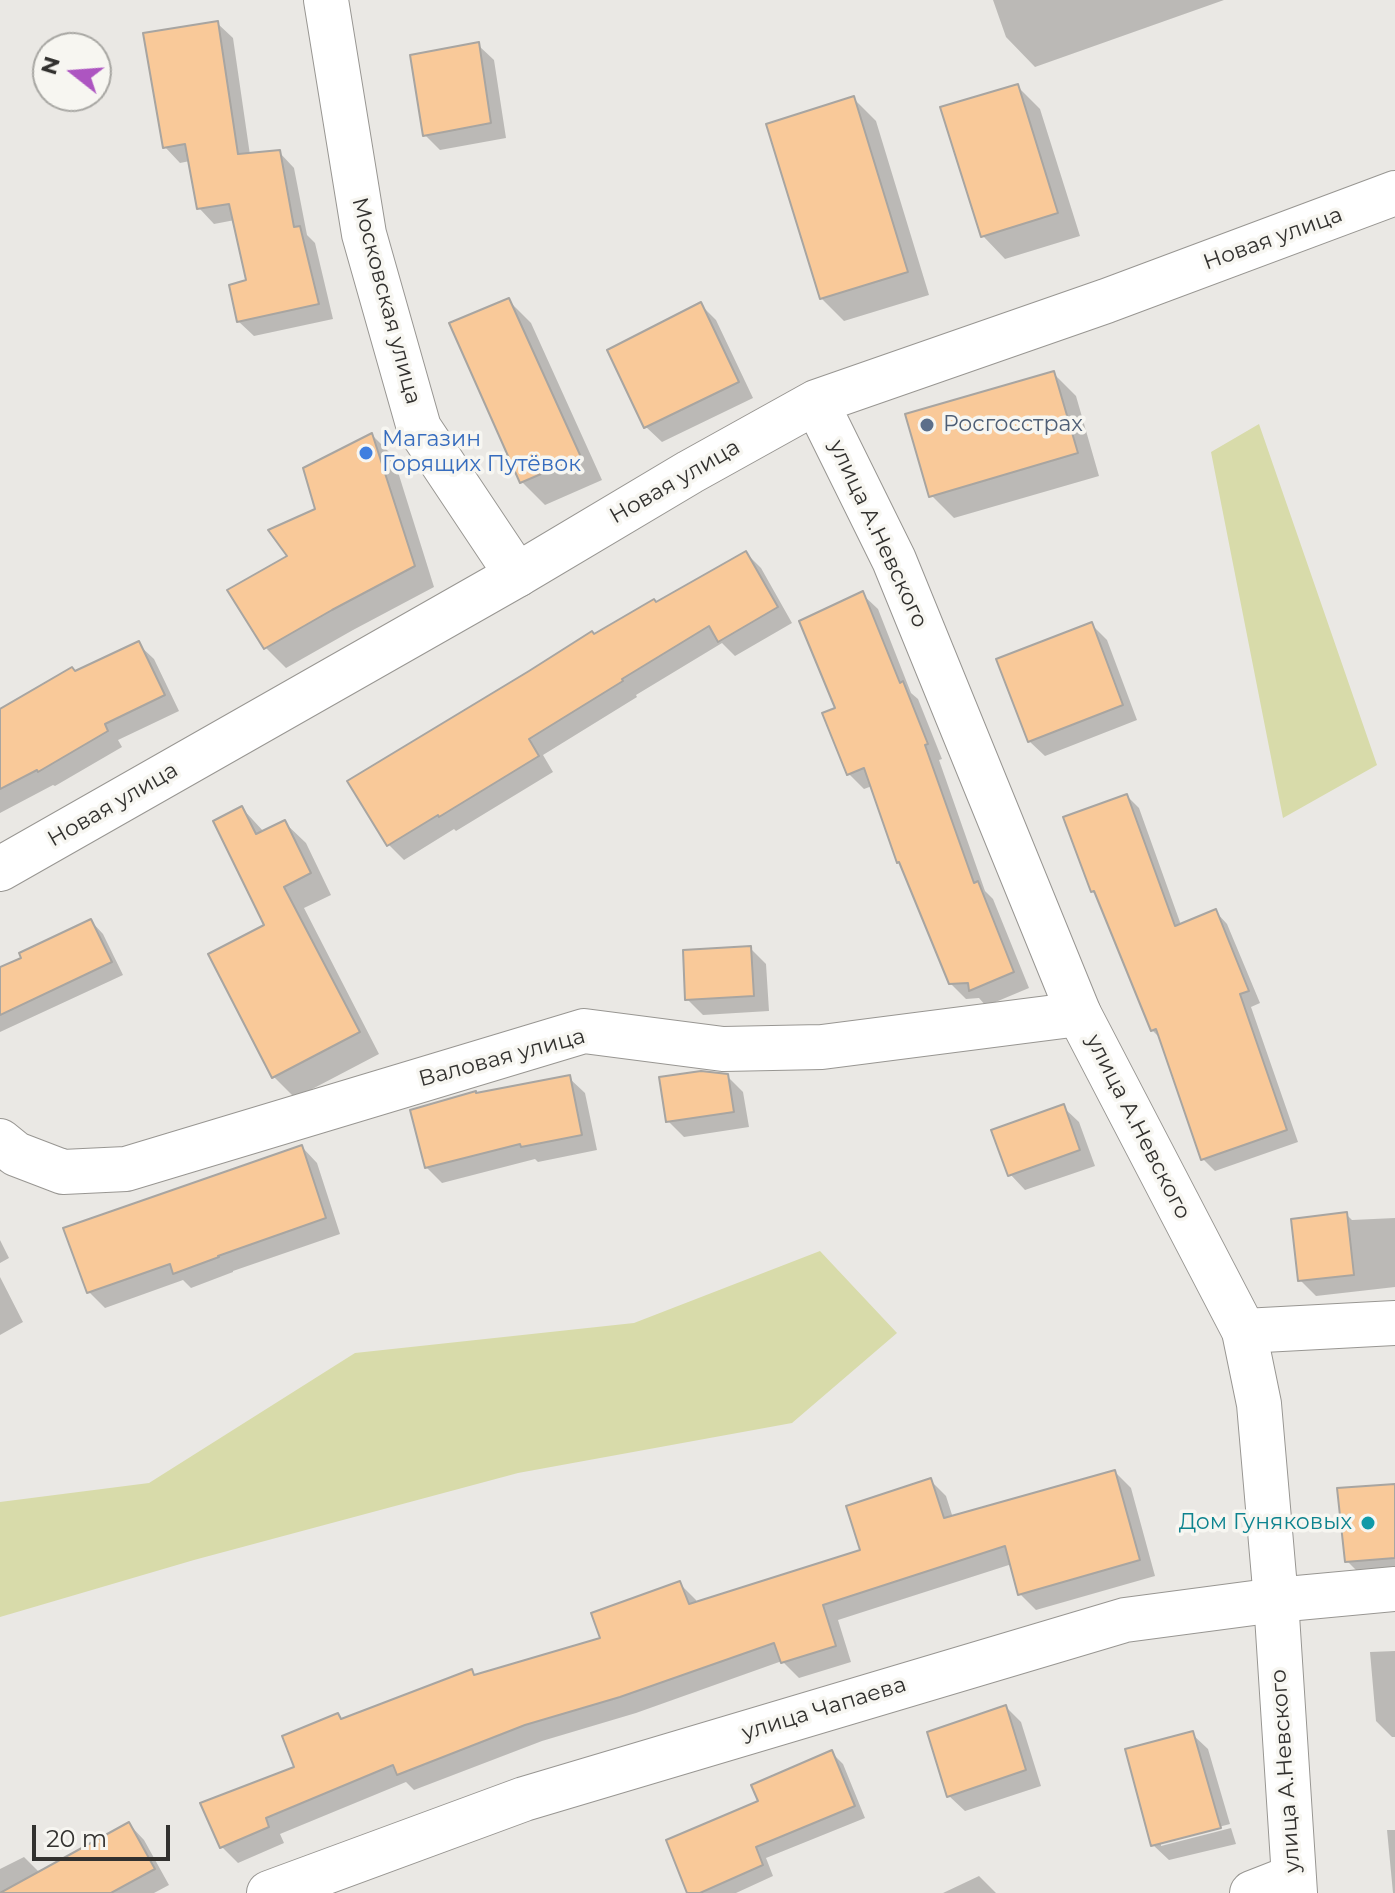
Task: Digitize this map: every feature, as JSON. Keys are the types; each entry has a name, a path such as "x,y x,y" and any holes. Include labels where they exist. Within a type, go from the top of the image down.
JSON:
{"street":[{"name":"Московская улица","path":"326,0 364,234 419,428 517,575"},
{"name":"Новая улица","path":"0,869 816,402 1106,301 1395,193"},
{"name":"улица А.Невского","path":"816,402 894,560 1079,1014 1244,1331 1259,1404 1276,1600 1294,1885"},
{"name":"Валовая улица","path":"0,1141 16,1154 63,1172 126,1169 584,1031 723,1049 822,1047 1079,1014"},
{"path":"1244,1331 1395,1323"},
{"name":"улица Чапаева","path":"269,1893 524,1799 1125,1620 1276,1600 1395,1589"},
{"path":"1252,1893 1294,1885"}],"green space":[{"path":"1259,424 1377,765 1283,818 1211,452"},
{"path":"820,1251 897,1333 792,1423 518,1473 194,1560 0,1617 0,1502 149,1483 355,1353 634,1323"}],"building":[{"path":"218,21 238,154 280,150 294,227 300,226 319,304 237,322 229,285 246,280 229,204 197,209 185,144 163,148 143,33"},
{"path":"479,42 491,123 423,136 410,55"},
{"path":"1018,84 1058,213 981,237 940,107"},
{"path":"854,96 908,272 820,299 766,124"},
{"path":"509,298 581,457 520,483 449,323"},
{"path":"701,302 739,382 644,428 607,350"},
{"path":"1054,371 1078,453 929,497 905,414"},
{"path":"372,433 415,566 264,649 227,590 287,556 268,530 315,509 303,468"},
{"path":"746,551 778,607 718,642 709,626 622,679 529,739 539,756 387,846 347,781 592,631 594,634 654,599 656,602"},
{"path":"863,591 928,744 925,745 974,883 978,881 1014,972 969,991 968,983 949,984 897,863 864,768 847,775 822,713 835,708 799,621"},
{"path":"1092,622 1123,705 1028,742 996,659"},
{"path":"139,641 165,695 105,724 108,731 38,772 0,789 0,709 72,667 75,671"},
{"path":"1127,794 1175,926 1216,909 1249,991 1240,994 1287,1130 1201,1160 1156,1029 1151,1031 1094,891 1091,892 1063,817"},
{"path":"242,806 256,834 285,820 311,873 284,887 360,1032 272,1078 208,954 264,925 213,821"},
{"path":"91,919 112,962 0,1015 0,967 21,958 19,953"},
{"path":"751,946 754,996 685,1000 683,950"},
{"path":"701,1071 728,1074 734,1112 666,1122 659,1077"},
{"path":"570,1075 582,1135 521,1147 520,1144 425,1168 410,1110 476,1091"},
{"path":"1064,1104 1080,1150 1008,1176 991,1130"},
{"path":"302,1145 326,1218 173,1274 170,1264 87,1293 63,1228"},
{"path":"1347,1212 1354,1275 1298,1281 1291,1219"},
{"path":"1115,1470 1140,1560 1018,1595 1005,1546 823,1605 836,1646 781,1663 774,1643 620,1697 525,1725 397,1775 393,1765 266,1818 269,1827 220,1848 200,1803 294,1767 282,1736 338,1713 341,1719 472,1669 474,1675 600,1638 591,1613 680,1581 689,1604 860,1550 846,1506 931,1478 944,1518"},
{"name":"Дом Гуняковых","path":"1395,1484 1395,1558 1345,1562 1337,1488"},
{"path":"1006,1705 1026,1770 947,1797 927,1732"},
{"path":"1193,1731 1221,1828 1151,1846 1125,1749"},
{"path":"832,1750 855,1806 756,1847 763,1865 700,1893 687,1893 666,1840 758,1801 751,1785"},
{"path":"129,1822 155,1869 111,1893 0,1893"}],"place":[{"name":"Росгосстрах","path":"927,425"},
{"name":"Магазин Горящих Путёвок","path":"366,453"},
{"name":"Дом Гуняковых","path":"1368,1523"}]}
